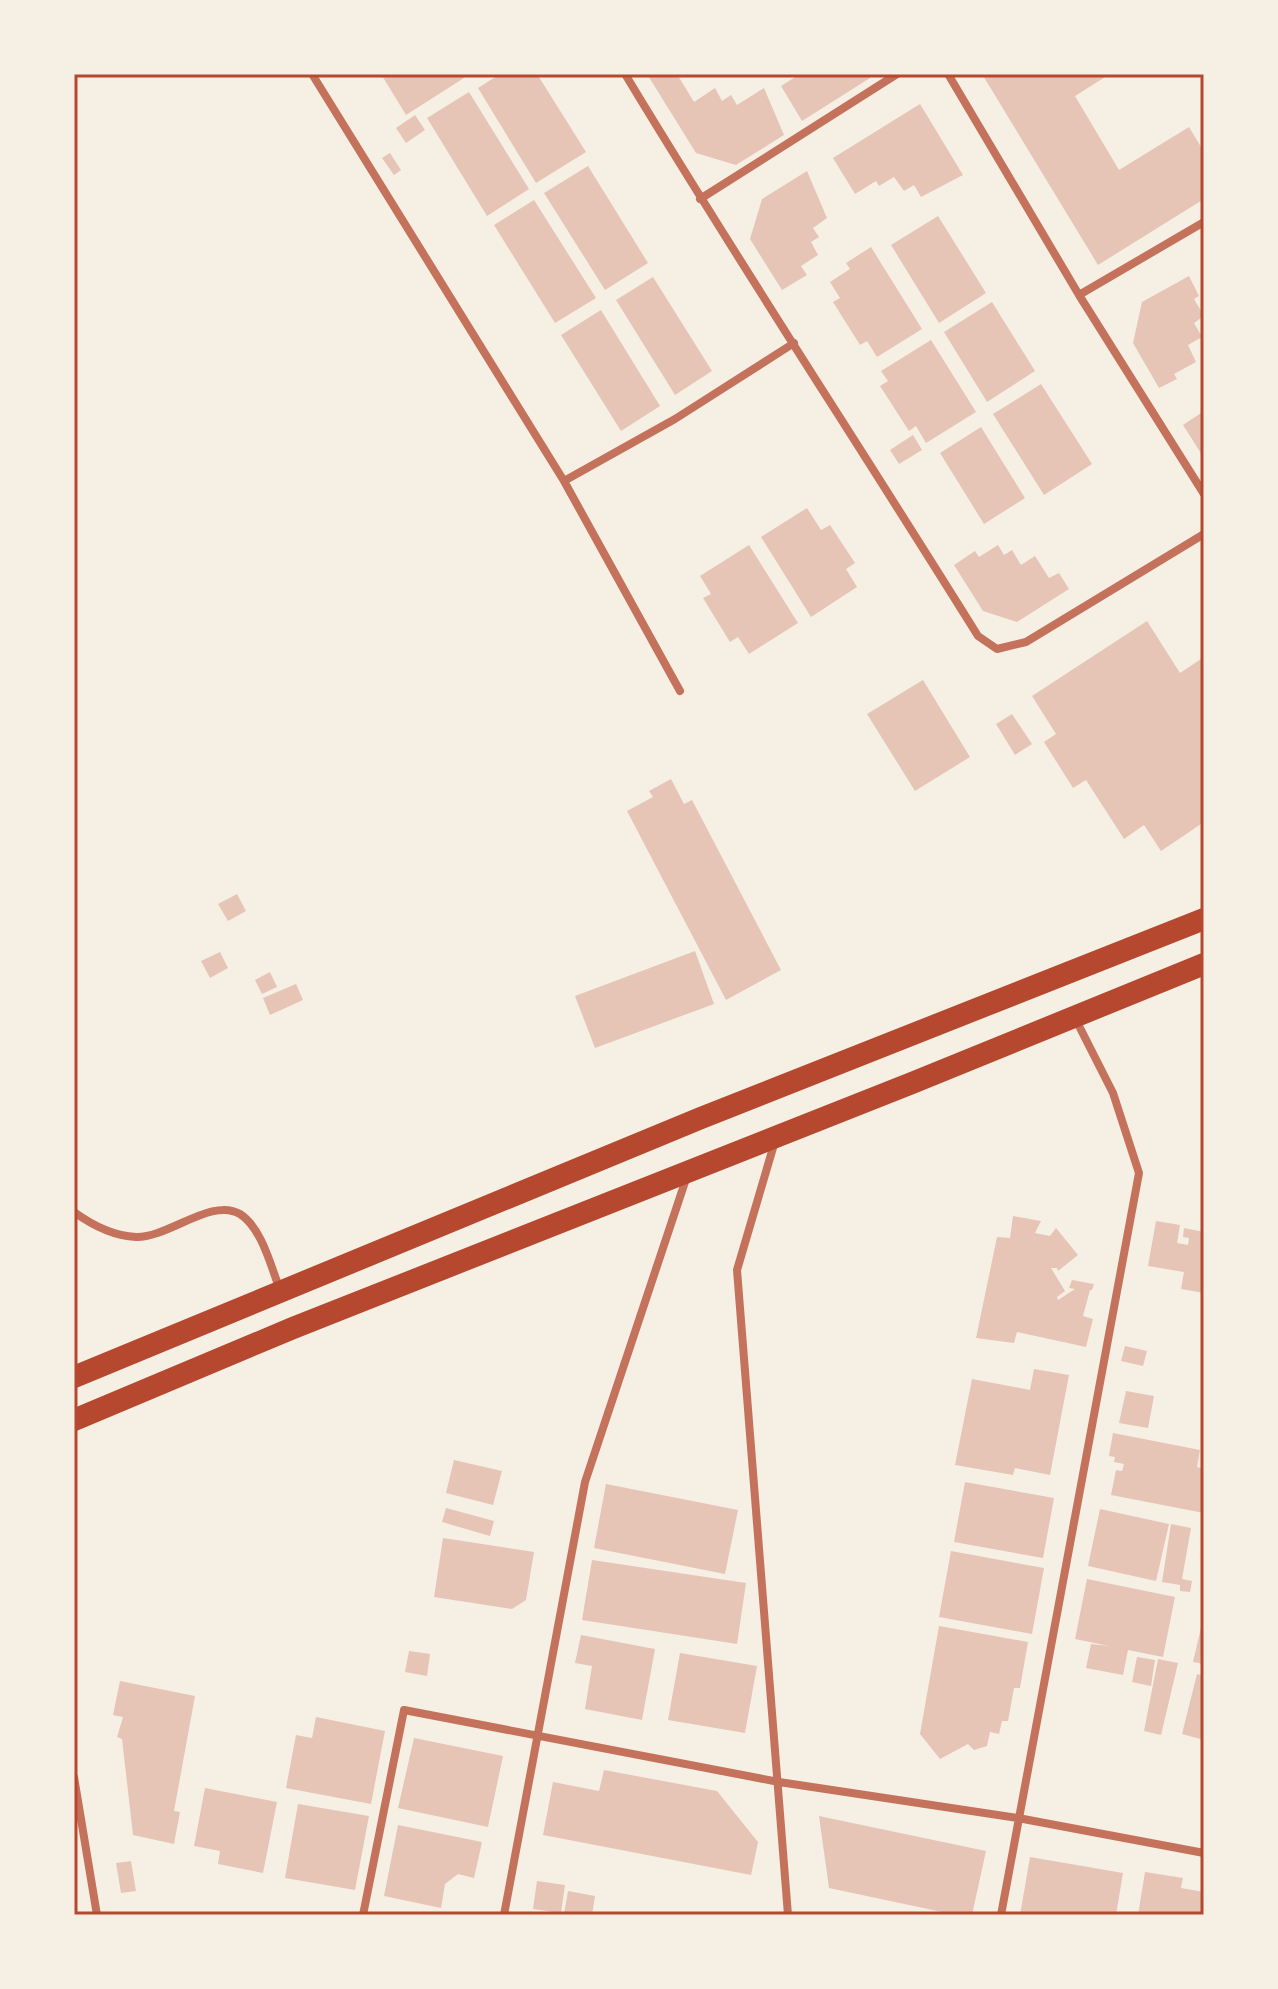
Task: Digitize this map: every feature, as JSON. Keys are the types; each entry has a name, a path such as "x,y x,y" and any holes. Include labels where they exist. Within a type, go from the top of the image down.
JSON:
{"highway":[{"path":"74,1377 687,1124 1204,919"},
{"path":"74,1420 293,1328 1204,964"}],"street":[{"path":"312,74 564,481 680,691"},
{"path":"625,74 700,199 978,636 997,649 1026,642 1204,534"},
{"path":"700,199 897,74"},
{"path":"948,74 1079,295 1204,494"},
{"path":"1079,295 1204,222"},
{"path":"564,481 675,419 794,343"},
{"path":"1001,1915 1139,1173 1113,1093 1074,1016"},
{"path":"777,1137 737,1270 788,1915"},
{"path":"504,1915 585,1482 688,1172"},
{"path":"74,1212 112,1234 139,1237 175,1228 215,1209 241,1215 256,1233 280,1290"},
{"path":"363,1915 404,1710 779,1782 1018,1818 1204,1853"},
{"path":"74,1777 97,1915"}],"building":[{"path":"381,74 461,74 464,78 406,115"},
{"path":"500,74 537,74 586,152 536,183 478,88"},
{"path":"647,74 677,74 694,102 715,88 722,101 731,95 737,105 764,88 784,135 736,165 696,153"},
{"path":"800,74 871,74 870,78 802,121 781,86"},
{"path":"982,74 1110,74 1075,96 1119,170 1189,127 1204,152 1204,199 1098,265"},
{"path":"469,92 529,189 487,216 427,118"},
{"path":"920,104 963,175 921,197 914,185 904,191 894,177 879,186 876,181 855,194 833,158"},
{"path":"415,115 425,130 406,143 396,128"},
{"path":"390,153 401,170 394,175 382,158"},
{"path":"588,166 648,263 605,290 544,193"},
{"path":"807,171 827,218 813,228 819,237 811,242 818,255 801,266 807,275 782,290 750,239 762,199"},
{"path":"534,200 596,298 555,323 494,225"},
{"path":"938,216 986,293 939,323 891,245"},
{"path":"871,247 922,329 877,357 867,341 860,345 833,302 840,298 830,282 850,269 846,263"},
{"path":"1189,276 1199,296 1194,299 1204,316 1194,323 1202,337 1188,345 1196,362 1174,374 1177,379 1159,388 1133,343 1142,302"},
{"path":"653,277 712,371 675,395 616,300"},
{"path":"992,302 1035,371 987,402 944,332"},
{"path":"601,310 660,406 621,431 561,335"},
{"path":"931,340 976,412 926,443 916,426 909,431 880,386 888,381 881,371"},
{"path":"1041,384 1092,464 1044,495 993,414"},
{"path":"1204,411 1204,458 1183,425"},
{"path":"981,427 1025,498 984,524 940,453"},
{"path":"913,435 922,450 899,464 890,450"},
{"path":"807,508 821,530 830,525 855,563 846,569 857,587 811,617 761,537"},
{"path":"749,545 798,623 749,654 738,637 730,642 703,598 711,594 700,576"},
{"path":"998,545 1004,555 1012,550 1021,565 1035,556 1049,578 1059,573 1069,589 1017,622 983,611 954,565 975,551 979,557"},
{"path":"1147,621 1180,673 1204,657 1204,822 1161,851 1144,825 1124,839 1086,780 1073,788 1044,742 1056,734 1032,696"},
{"path":"923,680 970,757 915,791 867,714"},
{"path":"1012,714 1032,744 1015,755 996,724"},
{"path":"671,779 684,804 692,800 781,970 726,1000 627,811 653,797 649,791"},
{"path":"237,894 246,911 228,921 218,904"},
{"path":"695,951 714,1004 595,1048 575,996"},
{"path":"220,952 228,968 210,978 201,961"},
{"path":"270,972 277,987 262,994 255,980"},
{"path":"296,984 303,1000 270,1015 263,998"},
{"path":"1013,1216 1041,1221 1035,1233 1050,1236 1056,1228 1078,1255 1058,1271 1051,1268 1065,1291 1057,1297 1058,1300 1075,1289 1069,1288 1072,1280 1094,1284 1083,1316 1093,1319 1086,1347 1017,1332 1014,1343 976,1338 997,1237 1010,1238"},
{"path":"1156,1221 1180,1225 1177,1243 1188,1245 1189,1238 1183,1237 1184,1228 1204,1232 1204,1293 1181,1289 1184,1272 1148,1266"},
{"path":"1125,1346 1147,1351 1143,1366 1121,1361"},
{"path":"1034,1369 1069,1375 1050,1475 1015,1468 1013,1475 955,1465 972,1379 1030,1390"},
{"path":"1126,1391 1154,1396 1148,1428 1119,1423"},
{"path":"1113,1433 1200,1450 1197,1467 1204,1469 1204,1513 1111,1495 1116,1470 1122,1471 1124,1464 1114,1462 1115,1457 1109,1456"},
{"path":"454,1460 502,1471 493,1505 446,1493"},
{"path":"965,1482 1054,1498 1043,1558 954,1542"},
{"path":"606,1484 738,1510 725,1574 594,1548"},
{"path":"446,1508 494,1521 490,1536 442,1522"},
{"path":"1100,1509 1169,1524 1156,1581 1088,1566"},
{"path":"1171,1524 1191,1528 1182,1579 1192,1581 1190,1592 1180,1591 1180,1585 1162,1582"},
{"path":"443,1538 534,1552 526,1600 512,1609 434,1597"},
{"path":"951,1551 1044,1568 1032,1634 939,1617"},
{"path":"592,1560 746,1583 737,1644 582,1620"},
{"path":"1087,1579 1175,1597 1163,1657 1128,1650 1123,1675 1086,1668 1091,1644 1109,1646 1075,1639"},
{"path":"1204,1619 1204,1664 1193,1662"},
{"path":"939,1626 1028,1642 1020,1688 1014,1688 1008,1721 1002,1721 999,1734 990,1732 987,1746 974,1750 968,1744 940,1759 920,1734"},
{"path":"581,1635 655,1649 642,1720 585,1709 592,1666 575,1663"},
{"path":"409,1651 430,1654 427,1676 405,1672"},
{"path":"680,1653 757,1666 745,1733 668,1720"},
{"path":"1137,1657 1155,1660 1151,1686 1132,1682"},
{"path":"1158,1659 1178,1663 1161,1735 1144,1731"},
{"path":"1197,1674 1204,1676 1204,1740 1182,1734"},
{"path":"120,1681 195,1696 174,1811 180,1812 174,1844 133,1835 122,1739 117,1737 123,1717 113,1715"},
{"path":"316,1717 385,1731 371,1804 286,1788 296,1735 312,1738"},
{"path":"414,1738 503,1756 488,1827 398,1808"},
{"path":"604,1770 717,1791 758,1842 751,1875 543,1835 553,1782 599,1791"},
{"path":"205,1788 277,1802 263,1873 218,1864 220,1851 194,1846"},
{"path":"298,1804 369,1816 355,1890 285,1878"},
{"path":"819,1816 986,1851 972,1915 956,1915 829,1888"},
{"path":"398,1825 482,1842 474,1878 458,1874 445,1884 441,1908 384,1896"},
{"path":"1030,1857 1123,1873 1116,1915 1020,1915"},
{"path":"131,1861 136,1891 121,1893 116,1863"},
{"path":"1145,1872 1183,1878 1181,1888 1204,1892 1204,1915 1138,1915"},
{"path":"537,1881 565,1885 561,1913 533,1909"},
{"path":"568,1891 595,1896 592,1915 564,1914"}]}
